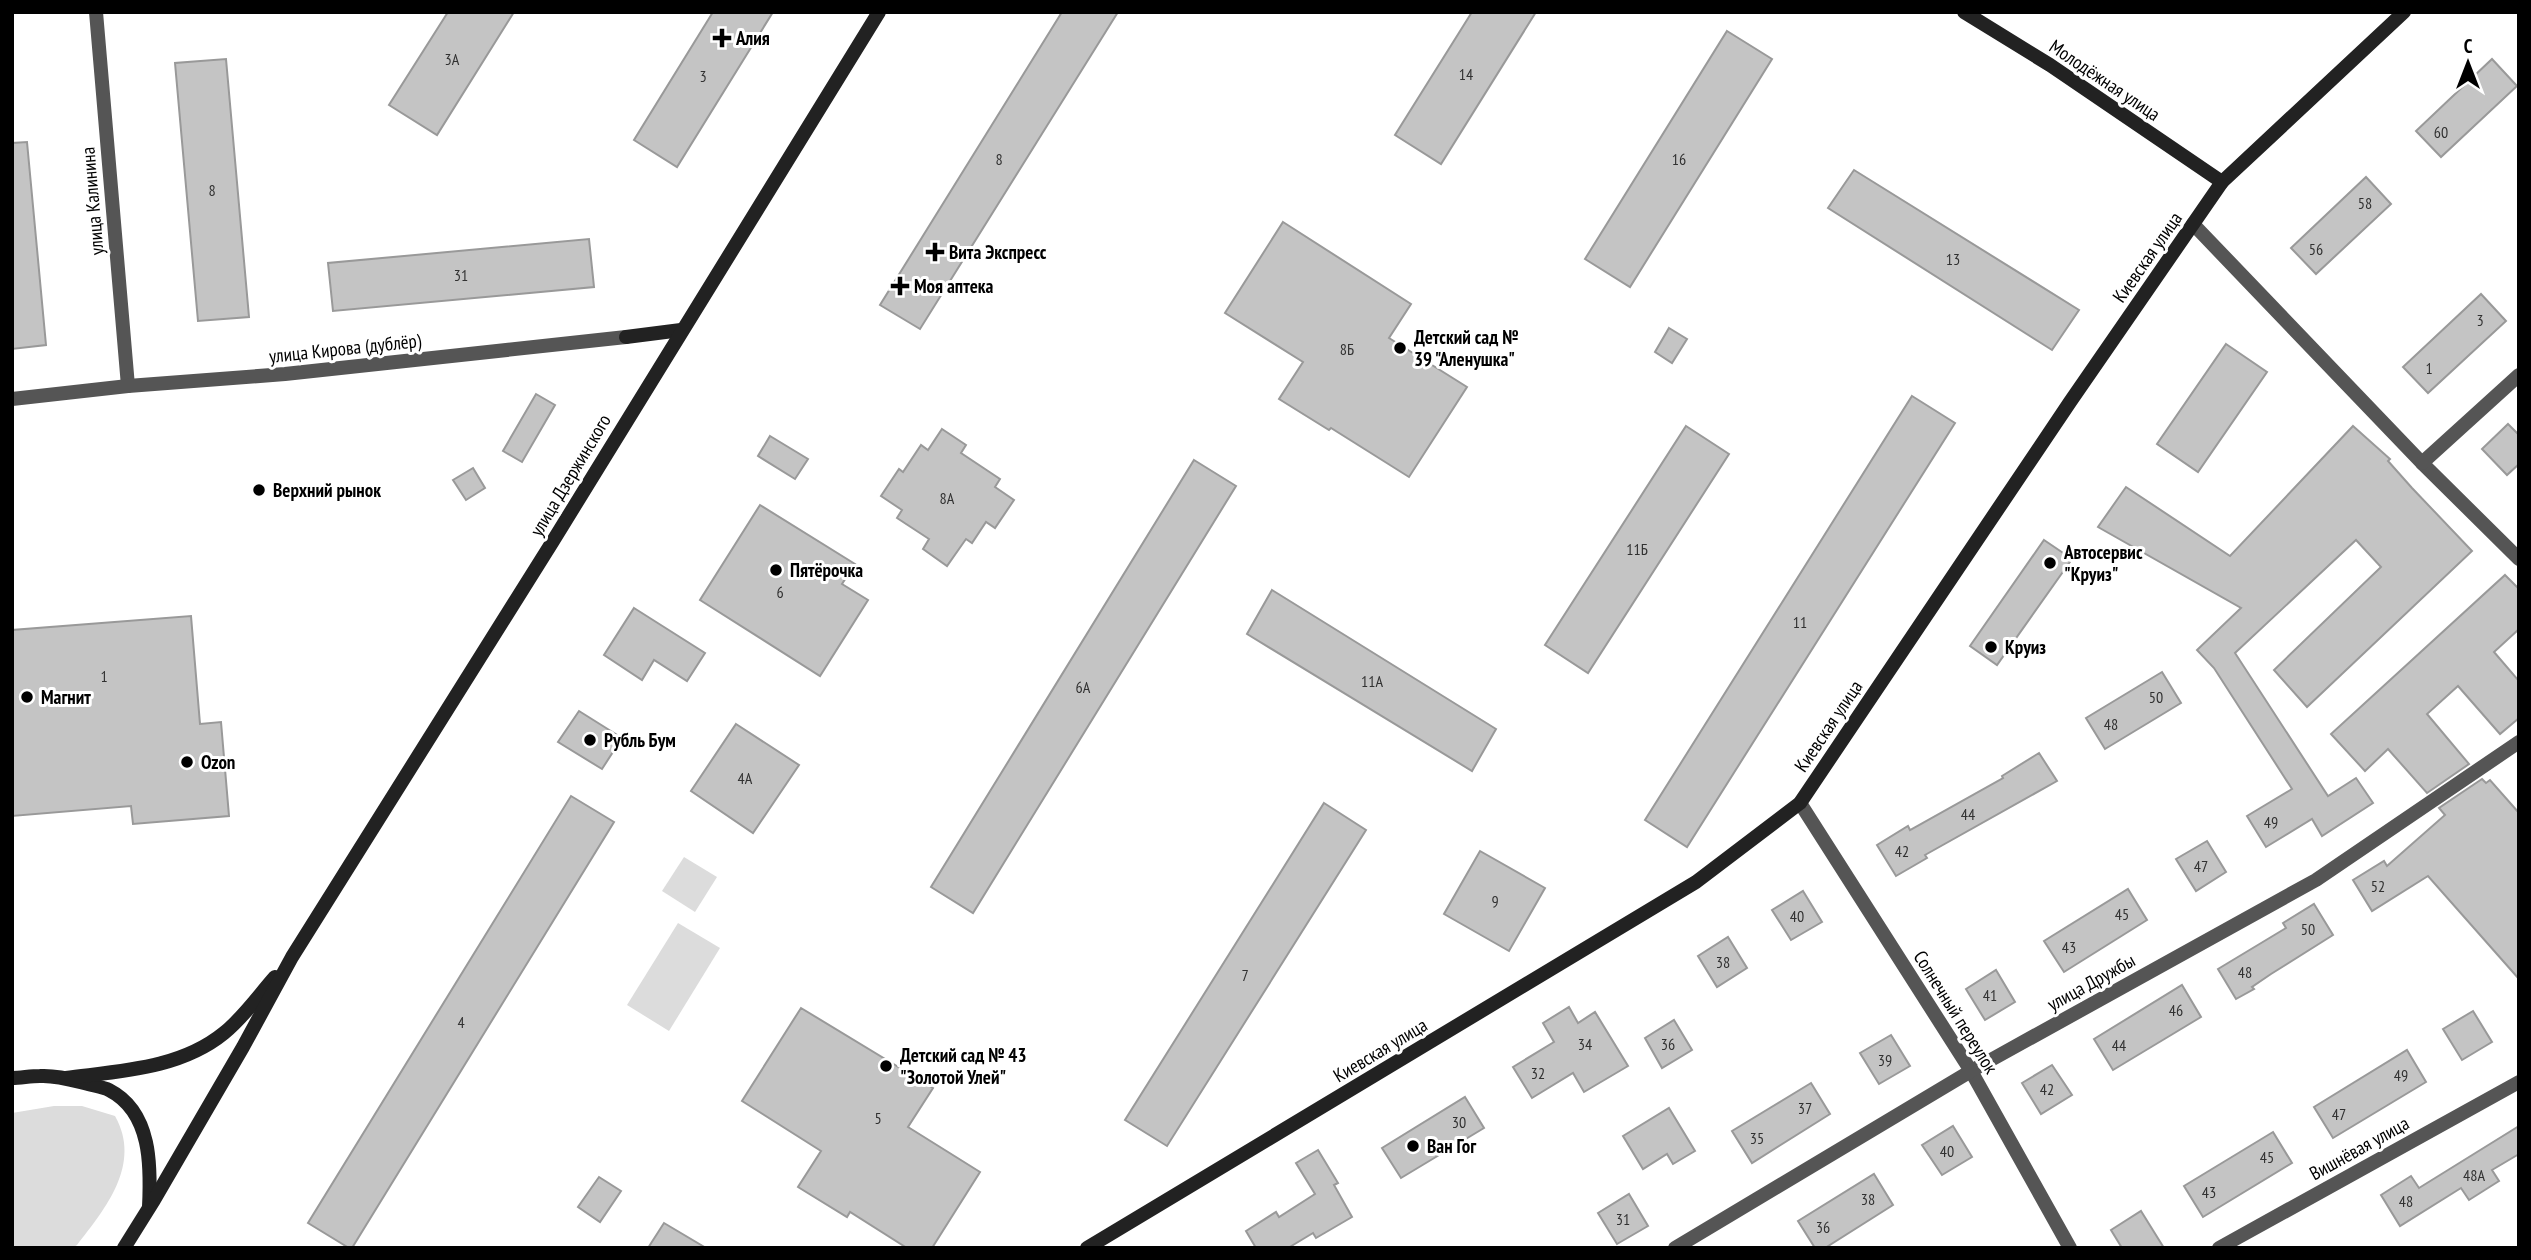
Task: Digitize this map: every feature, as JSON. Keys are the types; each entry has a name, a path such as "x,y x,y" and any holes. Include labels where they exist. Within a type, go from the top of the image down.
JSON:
{"main road":[{"name":"улица Дзержинского","path":"292,957 879,12"},
{"name":"Молодёжная улица","path":"1964,12 2050,65 2222,182"},
{"name":"Киевская улица","path":"1090,1247 1696,882 1800,803 2222,182 2404,12"},
{"name":"улица Кирова (дублёр)","path":"626,337 681,330"},
{"path":"66,1078 142,1068 202,1048 226,1032 292,957"},
{"path":"123,1245 149,1209 292,957"},
{"path":"14,1079 40,1076 66,1078 109,1090 127,1103 138,1119 147,1143 151,1170 149,1209"}],"street":[{"name":"улица Калинина","path":"96,12 128,386"},
{"path":"2193,224 2422,463 2519,559"},
{"name":"улица Кирова (дублёр)","path":"12,399 128,386 285,374 626,337"},
{"path":"2422,463 2519,374"},
{"name":"улица Дружбы","path":"1675,1248 1971,1070 2316,880 2519,742"},
{"name":"Солнечный переулок","path":"1800,803 1971,1070 2070,1248"},
{"name":"Вишнёвая улица","path":"2219,1248 2519,1082"}],"shaded area":[{"path":"684,857 717,877 695,912 662,891"},
{"path":"678,923 720,948 669,1031 627,1005"},
{"path":"54,1106 82,1106 115,1116 125,1151 117,1185 99,1216 72,1248 12,1248 12,1113"}],"building":[{"path":"448,12 514,12 437,135 389,105"},
{"path":"713,12 773,12 677,167 634,140"},
{"path":"1062,12 1118,12 920,329 880,305"},
{"path":"1472,12 1536,12 1441,164 1395,135"},
{"path":"1727,31 1772,59 1630,287 1585,259"},
{"path":"226,59 249,317 198,321 175,63"},
{"path":"2492,59 2517,86 2441,157 2416,131"},
{"path":"27,142 46,345 12,349 12,143"},
{"path":"1854,170 2079,310 2052,350 1828,208"},
{"path":"2366,177 2391,204 2316,274 2291,248"},
{"path":"1283,222 1411,304 1389,338 1467,387 1409,477 1279,399 1303,362 1225,313"},
{"path":"589,239 594,287 333,311 328,263"},
{"path":"2481,294 2506,321 2428,393 2403,367"},
{"path":"1669,328 1687,339 1672,363 1655,352"},
{"path":"2226,344 2267,372 2198,472 2157,444"},
{"path":"536,394 555,405 522,462 503,451"},
{"path":"1912,396 1955,423 1687,847 1645,820"},
{"path":"2508,424 2519,435 2519,464 2507,475 2482,449"},
{"path":"1686,426 1729,454 1588,673 1545,645"},
{"path":"2353,426 2390,459 2388,461 2412,488 2472,551 2307,707 2274,670 2381,567 2356,540 2235,653 2328,796 2356,778 2373,803 2322,836 2312,819 2266,847 2247,816 2292,789 2214,668 2197,650 2241,608 2098,527 2126,487 2230,556"},
{"path":"942,429 966,445 961,453 1000,479 995,487 1014,500 995,528 986,522 972,543 966,539 947,566 923,549 929,539 897,518 902,510 881,496 899,469 903,472 921,445 928,450"},
{"path":"770,436 808,459 795,479 758,456"},
{"path":"1194,460 1236,486 973,913 931,887"},
{"path":"473,468 485,488 466,500 453,480"},
{"path":"760,505 855,564 842,584 868,600 820,676 700,600"},
{"path":"2044,540 2072,559 1997,665 1970,646"},
{"path":"2505,575 2519,589 2519,629 2494,652 2519,681 2519,718 2500,734 2458,686 2427,714 2469,764 2427,793 2388,749 2365,771 2331,734"},
{"path":"1272,590 1496,729 1472,771 1247,634"},
{"path":"634,608 705,653 687,681 654,660 642,680 604,655"},
{"path":"191,616 200,724 221,722 229,816 133,824 131,806 12,816 12,630"},
{"path":"2162,672 2181,703 2105,749 2086,718"},
{"name":"Рубль Бум","path":"579,711 622,738 602,769 558,742"},
{"path":"736,724 799,765 753,833 691,791"},
{"path":"2039,753 2057,781 1925,855 1927,858 1896,876 1877,845 1908,826 1910,830 2003,778 2002,776"},
{"path":"2482,779 2486,783 2490,780 2519,813 2519,979 2428,876 2372,911 2353,880 2384,861 2387,866 2445,815 2439,808"},
{"path":"571,796 614,822 352,1248 349,1248 308,1223"},
{"path":"1324,803 1366,830 1167,1146 1125,1120"},
{"path":"2207,841 2226,872 2196,891 2176,859"},
{"path":"1480,851 1545,888 1509,951 1444,914"},
{"path":"2128,889 2147,920 2064,972 2044,941"},
{"path":"1803,891 1822,922 1791,940 1772,910"},
{"path":"2314,904 2333,935 2236,999 2218,969 2286,928 2283,923"},
{"path":"1728,937 1747,968 1717,987 1698,956"},
{"path":"1996,970 2015,1002 1985,1020 1966,989"},
{"path":"2182,985 2201,1017 2113,1070 2094,1039"},
{"path":"1569,1007 1578,1023 1595,1012 1628,1066 1584,1092 1573,1073 1532,1098 1513,1067 1554,1042 1543,1023"},
{"path":"801,1008 933,1088 908,1127 980,1172 932,1248 907,1248 850,1212 847,1217 798,1187 821,1151 742,1101"},
{"path":"2473,1011 2492,1042 2462,1060 2443,1029"},
{"path":"1674,1020 1692,1050 1662,1068 1645,1038"},
{"path":"1891,1035 1910,1066 1879,1084 1860,1053"},
{"path":"2407,1050 2426,1082 2333,1138 2314,1107"},
{"path":"2052,1065 2072,1095 2041,1114 2022,1083"},
{"path":"1811,1083 1830,1114 1752,1163 1732,1131"},
{"path":"1465,1097 1484,1128 1401,1178 1382,1148"},
{"path":"1669,1108 1695,1151 1673,1164 1667,1154 1643,1169 1623,1136"},
{"path":"1953,1126 1972,1157 1942,1175 1922,1145"},
{"path":"2519,1126 2519,1154 2492,1170 2499,1181 2469,1200 2461,1188 2400,1226 2381,1195 2411,1176 2419,1188"},
{"path":"2273,1132 2292,1163 2203,1217 2184,1186"},
{"path":"1318,1150 1338,1183 1334,1185 1352,1217 1316,1238 1313,1233 1288,1248 1256,1248 1246,1231 1276,1212 1279,1217 1315,1194 1296,1163"},
{"path":"1874,1174 1893,1205 1825,1248 1815,1248 1798,1221"},
{"path":"599,1177 621,1191 600,1222 578,1207"},
{"path":"1629,1194 1648,1226 1617,1244 1598,1213"},
{"path":"2141,1211 2164,1248 2122,1248 2111,1230"},
{"path":"664,1223 706,1248 648,1248"}],"place":[{"name":"Алия","path":"722,38"},
{"name":"Вита Экспресс","path":"935,252"},
{"name":"Моя аптека","path":"900,286"},
{"name":"Детский сад № 39 \"Аленушка\"","path":"1400,348"},
{"name":"Верхний рынок","path":"259,490"},
{"name":"Автосервис \"Круиз\"","path":"2050,563"},
{"name":"Пятёрочка","path":"776,570"},
{"name":"Круиз","path":"1991,647"},
{"name":"Магнит","path":"27,697"},
{"name":"Рубль Бум","path":"590,740"},
{"name":"Ozon","path":"187,762"},
{"name":"Детский сад № 43 \"Золотой Улей\"","path":"886,1066"},
{"name":"Ван Гог","path":"1413,1146"}]}
